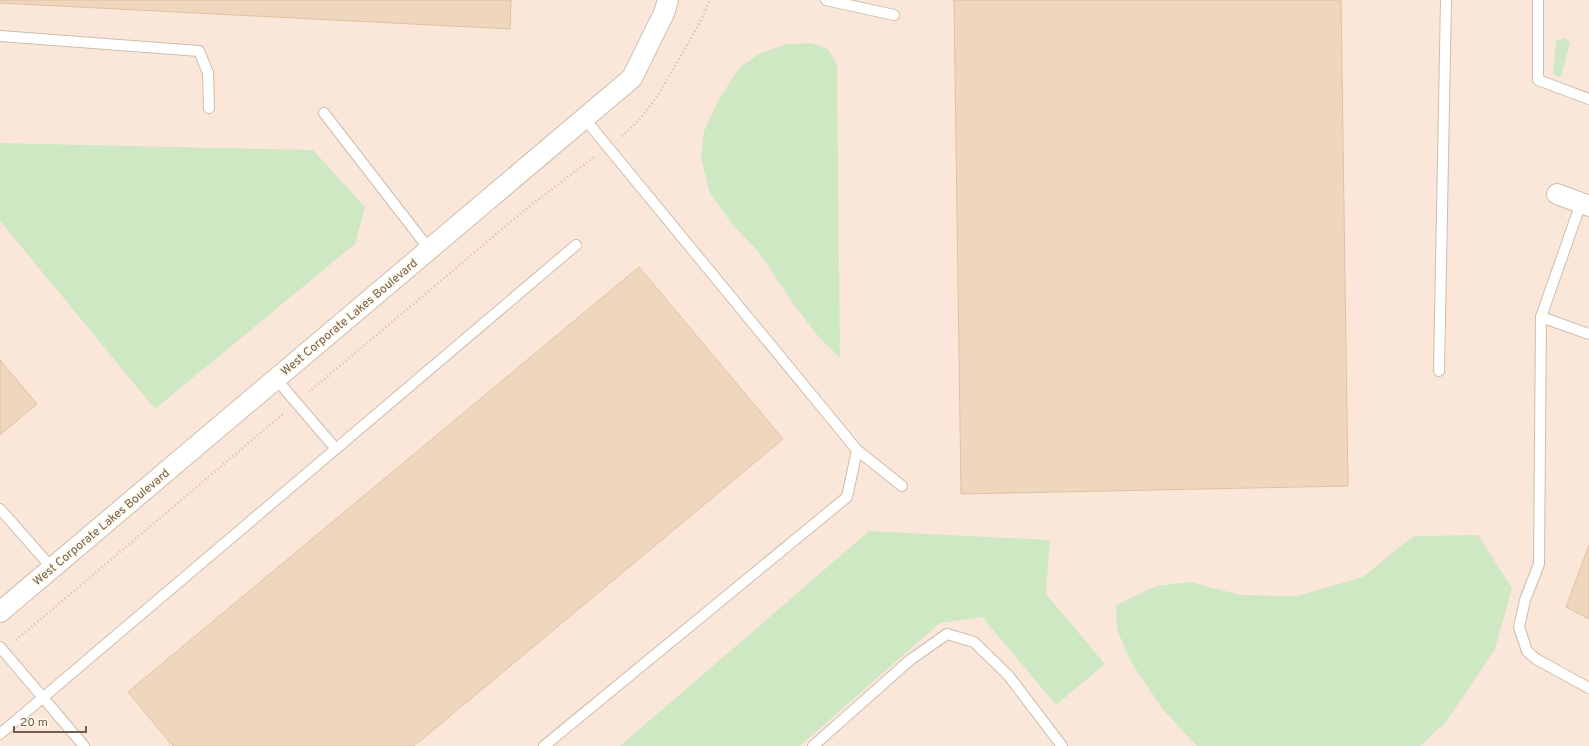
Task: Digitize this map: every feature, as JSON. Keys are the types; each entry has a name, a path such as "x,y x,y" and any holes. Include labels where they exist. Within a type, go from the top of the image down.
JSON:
{"street":[{"name":"West Corporate Lakes Boulevard","path":"0,612 632,78 664,13 668,0"},
{"path":"1557,194 1585,204"}],"lane":[{"path":"826,0 894,15"},
{"path":"1439,371 1446,0"},
{"path":"1538,0 1538,80 1589,99"},
{"path":"0,36 199,50 208,73 209,108"},
{"path":"324,113 429,249"},
{"path":"584,118 857,450 902,486"},
{"path":"1585,204 1541,317 1539,564 1525,600 1519,627 1527,651 1536,659 1589,688"},
{"path":"0,734 576,245"},
{"path":"1541,317 1589,334"},
{"path":"276,379 336,449"},
{"path":"544,746 847,497 857,450"},
{"path":"0,509 52,568"},
{"path":"813,746 910,660 947,634 974,642 1008,675 1062,746"},
{"path":"2,649 84,746"}],"path":[{"path":"2,649 526,208 634,126 663,87 704,15 710,0"}],"shaded area":[{"path":"0,0 1589,0 1589,746 0,746"}],"green space":[{"path":"1564,38 1570,42 1561,77 1553,74 1556,41"},
{"path":"812,43 828,49 837,65 840,358 817,335 792,302 758,251 731,223 709,191 701,157 704,131 719,99 739,68 760,53 787,44"},
{"path":"0,143 313,150 365,207 355,244 155,409 0,221"},
{"path":"869,531 1050,540 1046,594 1105,664 1056,705 982,617 940,623 800,746 620,746"},
{"path":"1478,535 1512,588 1495,649 1446,722 1420,746 1197,746 1164,711 1131,662 1117,630 1116,605 1156,586 1191,582 1240,595 1297,596 1363,577 1413,536"}],"building":[{"path":"0,0 511,0 510,29 0,3"},
{"path":"954,0 1341,0 1348,486 961,494"},
{"path":"639,267 783,439 414,746 173,746 128,692"},
{"path":"0,360 37,404 0,435"},
{"path":"1589,545 1589,619 1566,607"}]}
